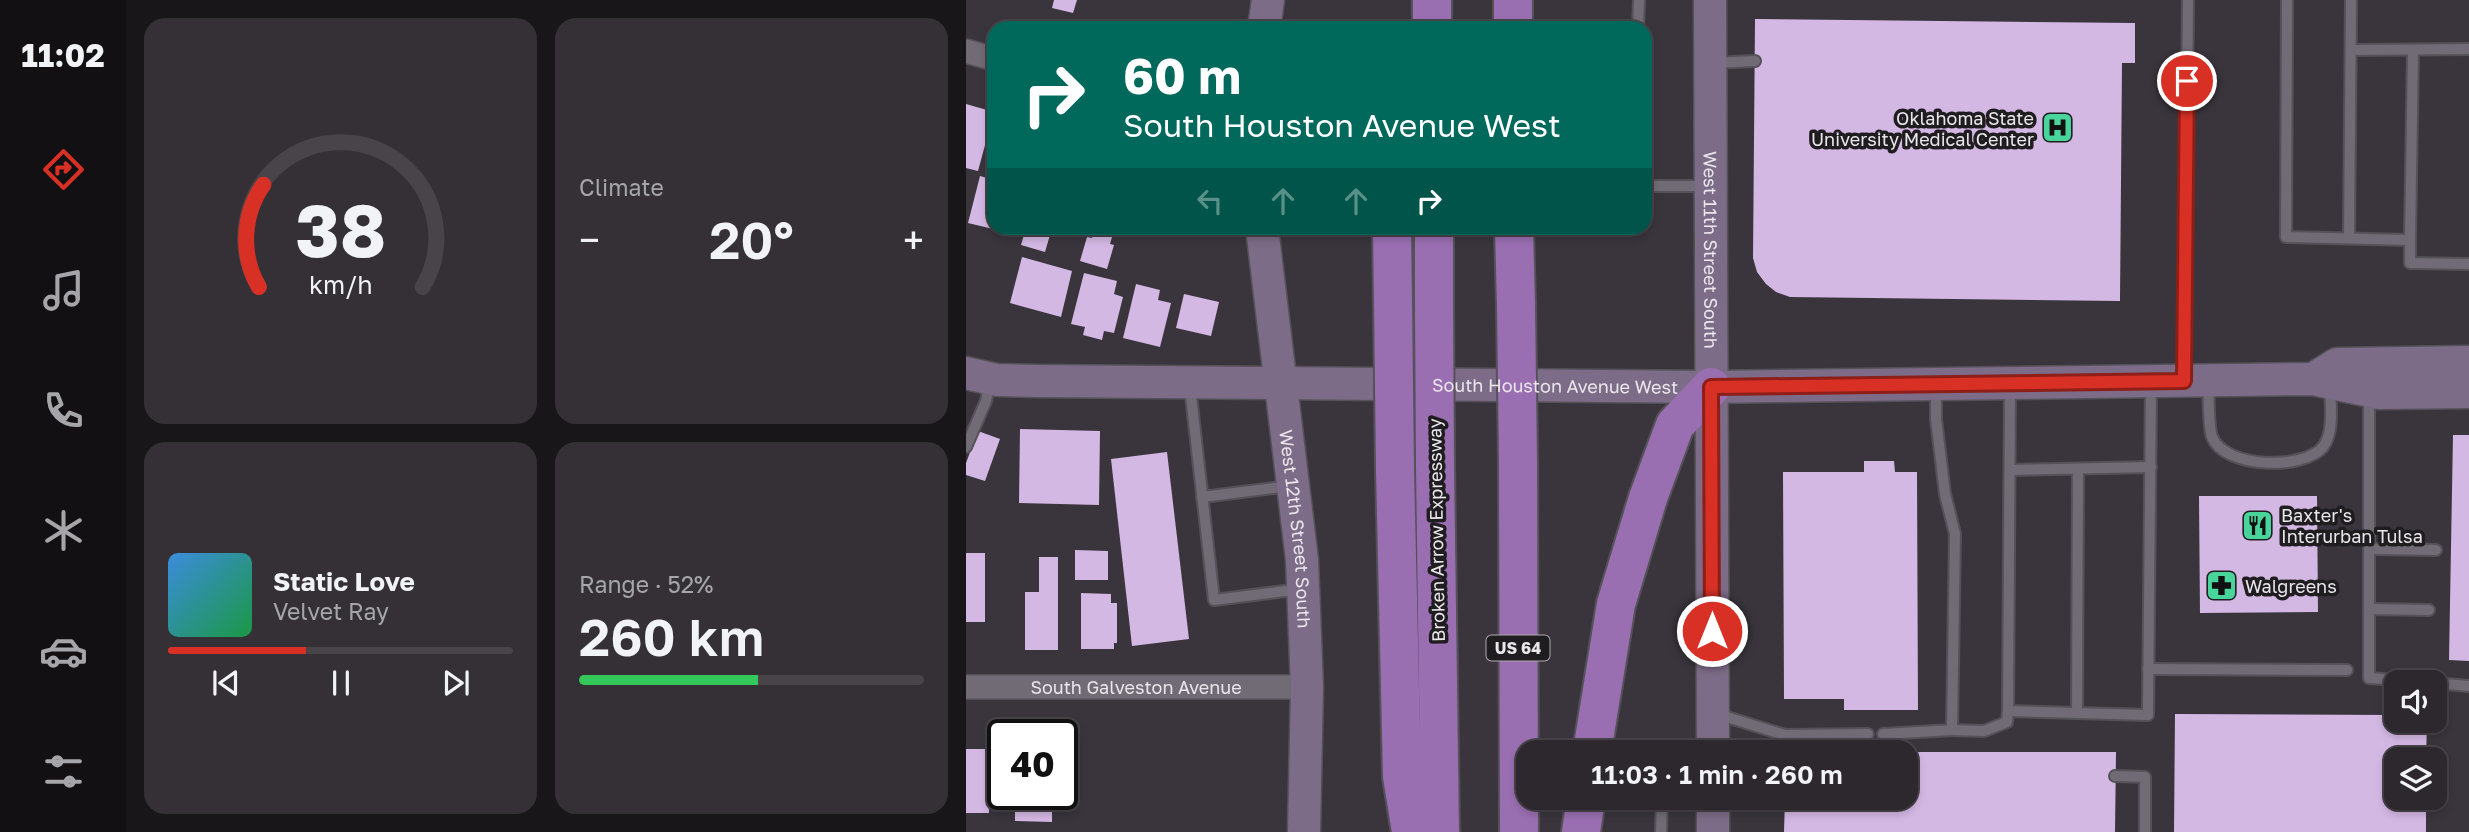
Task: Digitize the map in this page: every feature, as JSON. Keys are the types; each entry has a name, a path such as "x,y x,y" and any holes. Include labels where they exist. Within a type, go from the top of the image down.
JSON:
{"highway":[{"path":"1432,0 1432,21"},
{"path":"1513,0 1513,21"},
{"path":"1392,235 1402,776 1411,832"},
{"name":"Broken Arrow Expressway","path":"1434,235 1440,832"},
{"name":"US 64","path":"1514,235 1519,832"},
{"path":"1594,740 1616,604 1648,498 1675,425 1711,387"},
{"path":"1581,832 1584,810"}],"main road":[{"path":"1265,21 1268,0"},
{"name":"West 11th Street South","path":"1705,740 1711,387 1710,0"},
{"name":"West 12th Street South","path":"1263,235 1302,560 1307,687 1304,832"},
{"name":"South Houston Avenue West","path":"2321,381 2337,364 2469,362"},
{"name":"South Houston Avenue West","path":"978,376 1189,382 1711,387 2321,381 2380,393 2469,391"},
{"path":"1713,810 1713,832"}],"street":[{"path":"966,51 987,57"},
{"name":"South Galveston Avenue","path":"966,687 1307,687"}],"lane":[{"path":"1638,21 1639,0"},
{"path":"2188,0 2196,381 2212,437 2222,451 2235,458 2253,462 2301,460 2313,456 2324,446 2330,432 2321,381"},
{"path":"2287,0 2286,237 2410,240"},
{"path":"2349,239 2351,0"},
{"path":"2351,50 2469,49"},
{"path":"2413,50 2410,263 2469,264"},
{"path":"1710,64 1755,61"},
{"path":"1652,186 1710,187"},
{"path":"966,447 986,401 978,376"},
{"path":"2008,710 2148,715 2151,381"},
{"path":"1189,382 1214,600 1304,589"},
{"path":"1883,734 1984,731 2007,722 2010,383"},
{"path":"1936,384 1936,419 1945,494 1955,534 1952,730"},
{"path":"2369,391 2369,678 2384,679"},
{"path":"2010,470 2151,467"},
{"path":"2077,713 2078,469"},
{"path":"1202,497 1293,486"},
{"path":"2369,549 2436,550"},
{"path":"2369,609 2429,610"},
{"path":"2148,669 2347,670"},
{"path":"2447,684 2469,686"},
{"path":"1705,740 1868,734"},
{"path":"2115,776 2145,777 2145,832"},
{"path":"1661,832 1662,810"}],"building":[{"path":"1054,0 1077,0 1073,13 1052,8"},
{"path":"1755,19 2135,23 2135,63 2122,63 2120,301 1790,297 1776,292 1757,272 1753,258"},
{"path":"966,104 987,110 987,138 978,171 966,168"},
{"path":"980,176 987,178 987,228 968,223"},
{"path":"1024,235 1050,235 1045,252 1021,245"},
{"path":"1093,235 1113,235 1110,244 1114,245 1107,269 1080,261 1087,237 1092,238"},
{"path":"1022,257 1072,271 1061,317 1010,303"},
{"path":"1084,273 1117,281 1114,294 1123,297 1114,333 1104,331 1102,340 1083,335 1085,327 1071,324"},
{"path":"1136,284 1160,290 1158,300 1171,303 1160,347 1123,338"},
{"path":"1184,294 1219,302 1211,336 1176,328"},
{"path":"1020,429 1100,431 1099,505 1019,503"},
{"path":"978,431 1000,439 985,481 966,475 966,463"},
{"path":"2453,435 2469,435 2469,661 2449,660"},
{"path":"1167,452 1189,639 1132,646 1111,459"},
{"path":"1864,461 1894,461 1895,472 1917,472 1918,710 1844,710 1844,699 1784,699 1783,472 1864,472"},
{"name":"Baxter's Interurban Tulsa","path":"2199,496 2317,496 2318,612 2200,613"},
{"path":"1075,550 1108,551 1108,580 1075,580"},
{"path":"966,553 985,553 985,622 966,622"},
{"path":"1039,557 1058,557 1058,650 1025,650 1025,592 1039,592"},
{"path":"1081,593 1111,594 1111,603 1117,603 1117,643 1114,643 1114,649 1081,649"},
{"path":"2175,714 2384,715 2384,733 2427,733 2426,747 2384,747 2384,810 2426,810 2426,832 2174,832"},
{"path":"966,749 987,749 989,813 966,813"},
{"path":"1918,752 2116,752 2115,832 1784,832 1785,810 1918,810"},
{"path":"1015,810 1052,810 1052,822 1015,821"}],"place":[{"name":"Oklahoma State University Medical Center","path":"2057,128"},
{"name":"Baxter's Interurban Tulsa","path":"2258,525"},
{"name":"Walgreens","path":"2222,586"}],"route":[{"path":"1712,631 1711,387 2184,381 2187,81"}]}
